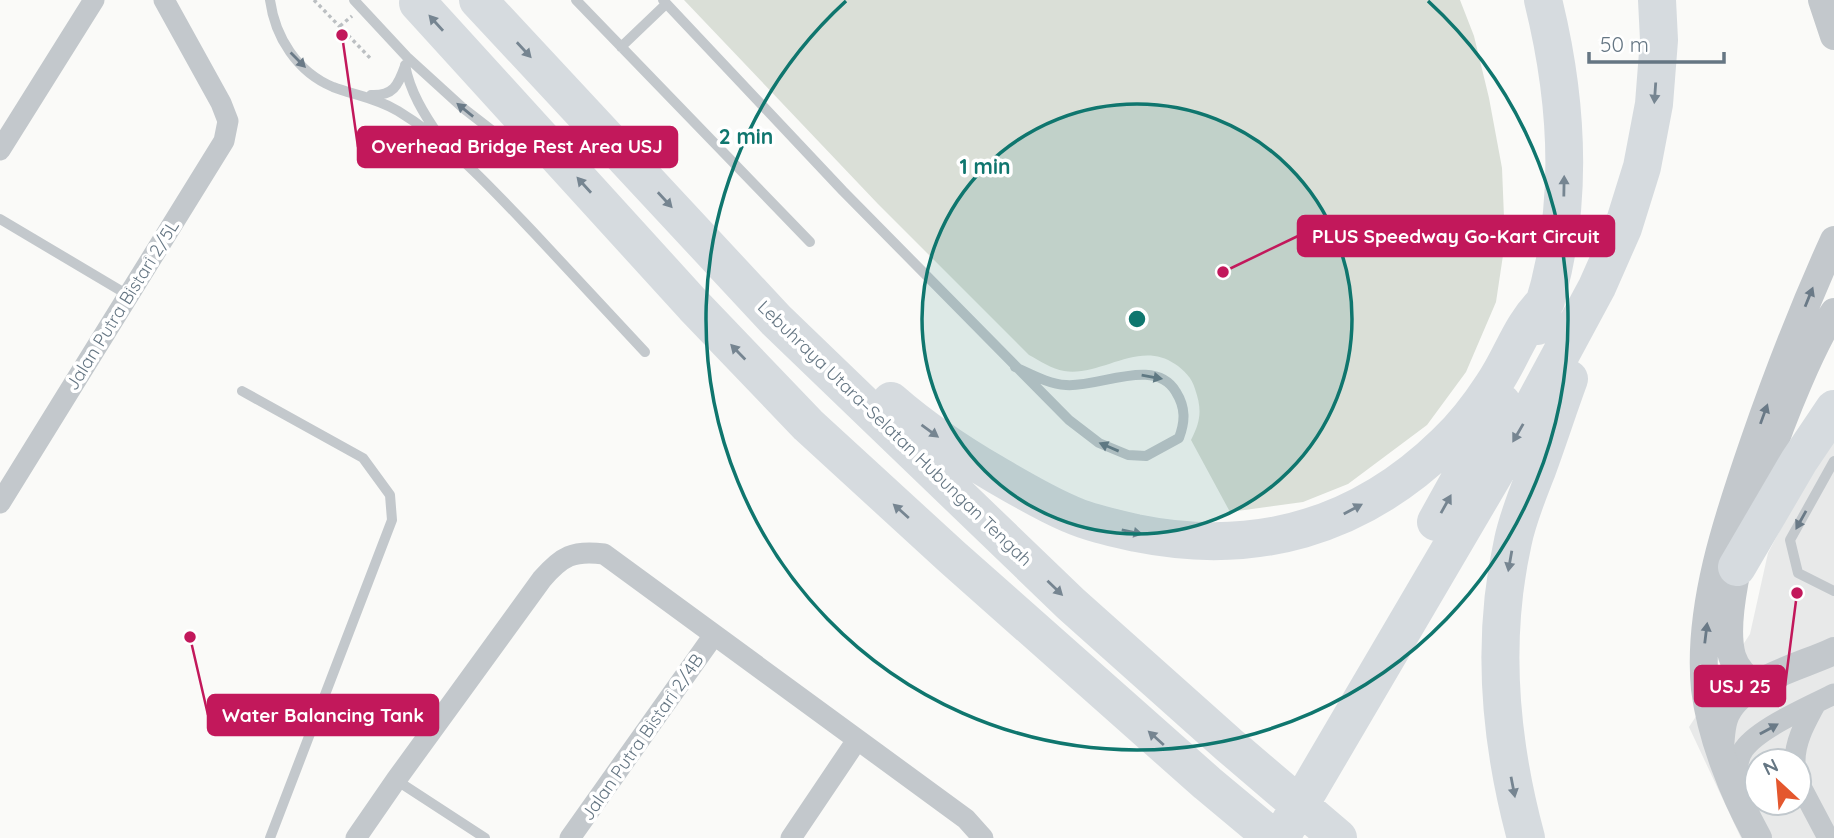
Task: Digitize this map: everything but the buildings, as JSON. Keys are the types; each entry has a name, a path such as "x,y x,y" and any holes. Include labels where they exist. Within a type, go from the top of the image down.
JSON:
{"highway":[{"name":"Lebuhraya Utara–Selatan Hubungan Tengah","path":"478,0 776,320 1071,604 1338,838"},
{"path":"1251,838 1330,712 1502,404 1546,301 1559,243 1564,193 1564,155 1562,92 1555,43 1543,0"},
{"path":"1281,838 1520,430 1597,287 1623,228 1642,167 1654,104 1659,40 1657,0"},
{"path":"418,3 694,306 808,425 1207,783 1273,838"},
{"path":"1526,838 1514,794 1503,710 1500,667 1506,580 1513,540 1591,315 1597,287"},
{"path":"776,320 830,348 904,413 960,453 1070,515 1117,529 1171,540 1235,542 1296,533 1349,512 1407,478 1448,441 1486,394 1531,316 1546,301"},
{"path":"1737,567 1799,461 1834,409"}],"street":[{"path":"0,150 94,0"},
{"name":"Jalan Putra Bistari 2/5L","path":"0,503 224,141 228,121 221,103 164,0"},
{"path":"1822,0 1834,36"},
{"path":"1758,838 1741,807 1709,715 1705,646 1718,558 1730,510 1768,403 1834,240"},
{"path":"1754,685 1740,673 1731,649 1730,608 1737,567 1754,504 1777,439 1804,369 1834,312"},
{"path":"356,838 542,579 553,566 566,557 586,552 604,554 966,819 983,838"},
{"name":"Jalan Putra Bistari 2/4B","path":"570,838 714,635"},
{"path":"1720,747 1724,718 1738,696 1754,685 1834,651"},
{"path":"1741,807 1736,774 1743,750 1760,734 1825,699"},
{"path":"1797,747 1802,729 1825,699"},
{"path":"791,838 857,740"},
{"path":"1813,809 1828,838"}],"lane":[{"path":"270,0 279,34 297,60 330,86 396,109 442,142 483,178 645,352"},
{"path":"354,0 406,61 494,132 548,145"},
{"path":"576,0 810,243"},
{"path":"621,47 665,2 842,191 1015,367 1069,420 1098,443 1128,455 1146,456 1180,438 1184,423 1182,402 1173,387 1160,376 1143,374 1080,386 1062,385 1015,367"},
{"path":"361,95 383,96 391,91 398,83 406,61"},
{"path":"406,61 408,80 415,97 442,142"},
{"path":"0,219 128,295"},
{"path":"242,391 363,458 390,495 392,520 270,838"},
{"path":"1834,461 1790,540 1798,573 1834,591"},
{"path":"396,780 485,838"}],"path":[{"path":"314,0 372,60"}],"shaded area":[{"path":"684,0 1460,0 1474,36 1502,168 1505,242 1496,302 1466,372 1427,425 1348,484 1303,502 1230,512 1191,440 1199,421 1199,409 1194,385 1184,372 1161,357 1148,355 1092,369 1064,371 1029,355 878,204"},
{"path":"1834,428 1834,838 1741,838 1689,727 1750,634 1768,553"}],"place":[{"name":"Overhead Bridge Rest Area USJ","path":"342,35"},
{"name":"PLUS Speedway Go-Kart Circuit","path":"1223,272"},
{"name":"USJ 25","path":"1797,593"},
{"name":"Water Balancing Tank","path":"190,637"}]}
